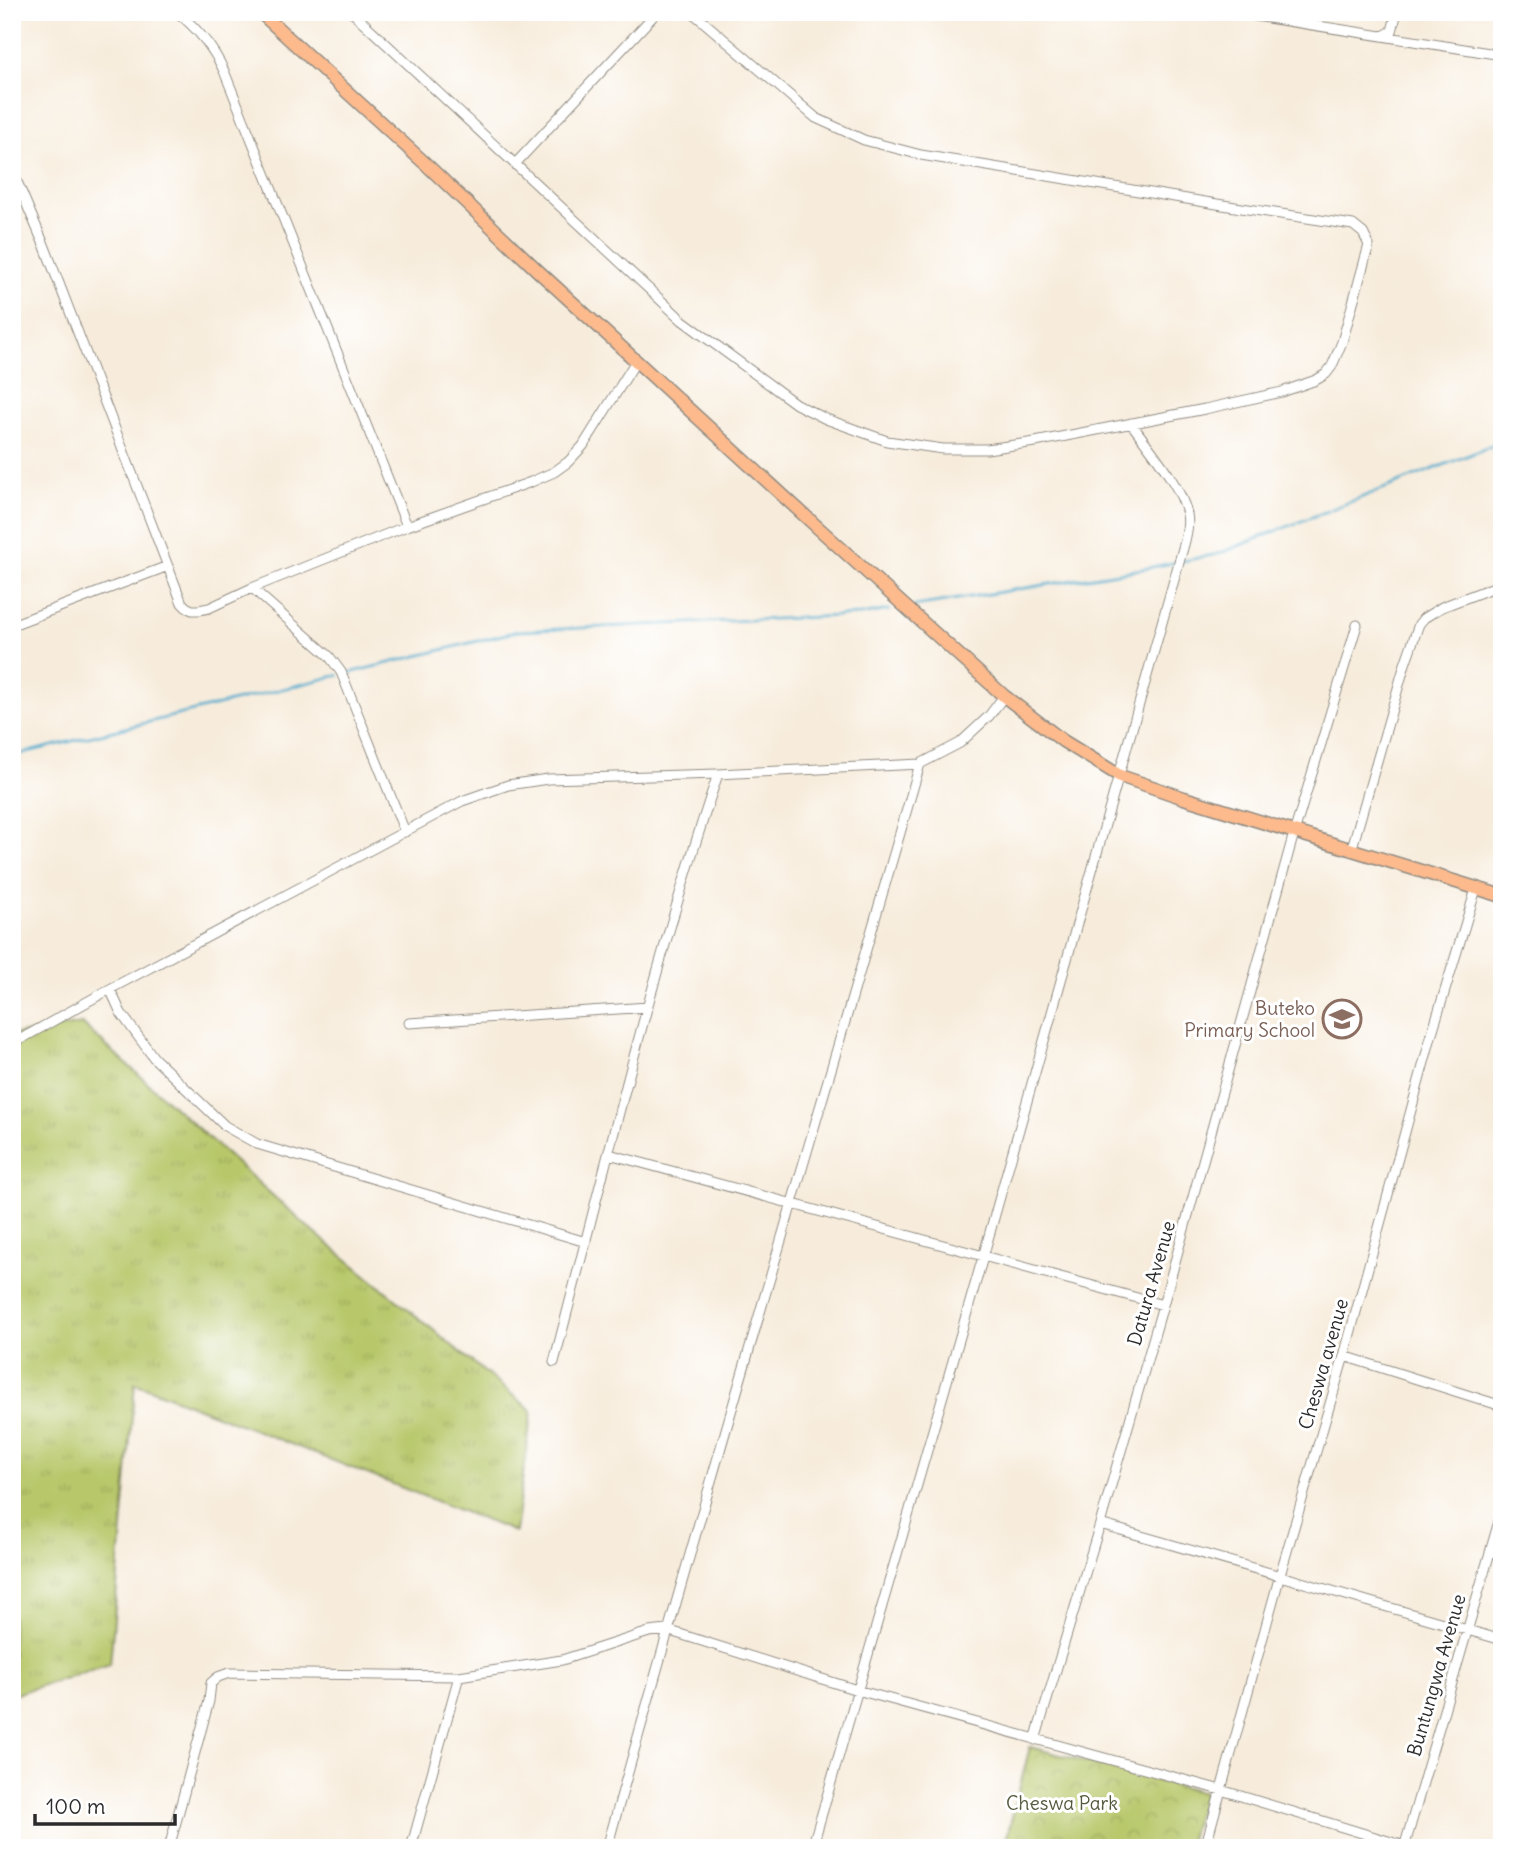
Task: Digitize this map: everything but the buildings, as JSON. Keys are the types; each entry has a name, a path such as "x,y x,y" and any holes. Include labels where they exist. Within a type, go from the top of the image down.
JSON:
{"main road":[{"path":"260,12 636,361 1004,696 1063,741 1120,776 1184,799 1502,896"}],"street":[{"path":"177,12 196,28 220,61 407,526"},
{"path":"352,12 682,320 784,396 826,419 887,441 952,450 987,449 1205,410 1282,392 1316,380 1332,366 1342,342 1369,245 1363,233 1353,225 921,155 864,140 816,118 692,12"},
{"path":"515,164 657,12"},
{"path":"1230,12 1502,55"},
{"path":"1383,37 1392,31 1397,12"},
{"path":"12,170 45,247 182,603 192,610 209,608 251,588 407,526 554,472 583,446 636,361"},
{"path":"812,1848 1182,555 1188,523 1186,508 1175,486 1131,423"},
{"path":"12,625 168,566"},
{"path":"1351,851 1419,624 1442,607 1502,584"},
{"path":"251,588 329,656 341,672 405,832"},
{"name":"Datura Avenue","path":"1035,1740 1163,1306 1294,833 1357,625"},
{"path":"12,1044 463,801 508,785 548,779 920,764 960,743 989,716 1004,696"},
{"path":"607,1848 667,1630 920,764"},
{"path":"554,1363 692,848 718,774"},
{"name":"Cheswa avenue","path":"1205,1848 1433,1033 1476,889"},
{"path":"110,989 121,1013 154,1058 225,1126 257,1144 586,1242"},
{"path":"409,1023 648,1007"},
{"path":"609,1154 1163,1306"},
{"path":"1344,1356 1502,1406"},
{"name":"Buntungwa Avenue","path":"1407,1847 1502,1511"},
{"path":"1100,1524 1502,1640"},
{"path":"169,1848 209,1701 211,1683 218,1677 229,1673 459,1676 562,1660 649,1632 667,1630 857,1690 1221,1790 1407,1847"},
{"path":"411,1848 459,1676"}],"green space":[{"path":"82,1024 310,1229 532,1411 515,1532 135,1383 110,1664 12,1695 12,1035"},
{"name":"Cheswa Park","path":"1030,1747 1204,1793 1187,1848 1004,1848"}],"waterway":[{"path":"915,606 1218,554 1502,442"},
{"path":"345,674 518,631 860,615 889,610"},
{"path":"12,756 339,675"}],"place":[{"name":"Buteko Primary School","path":"1342,1019"}]}
